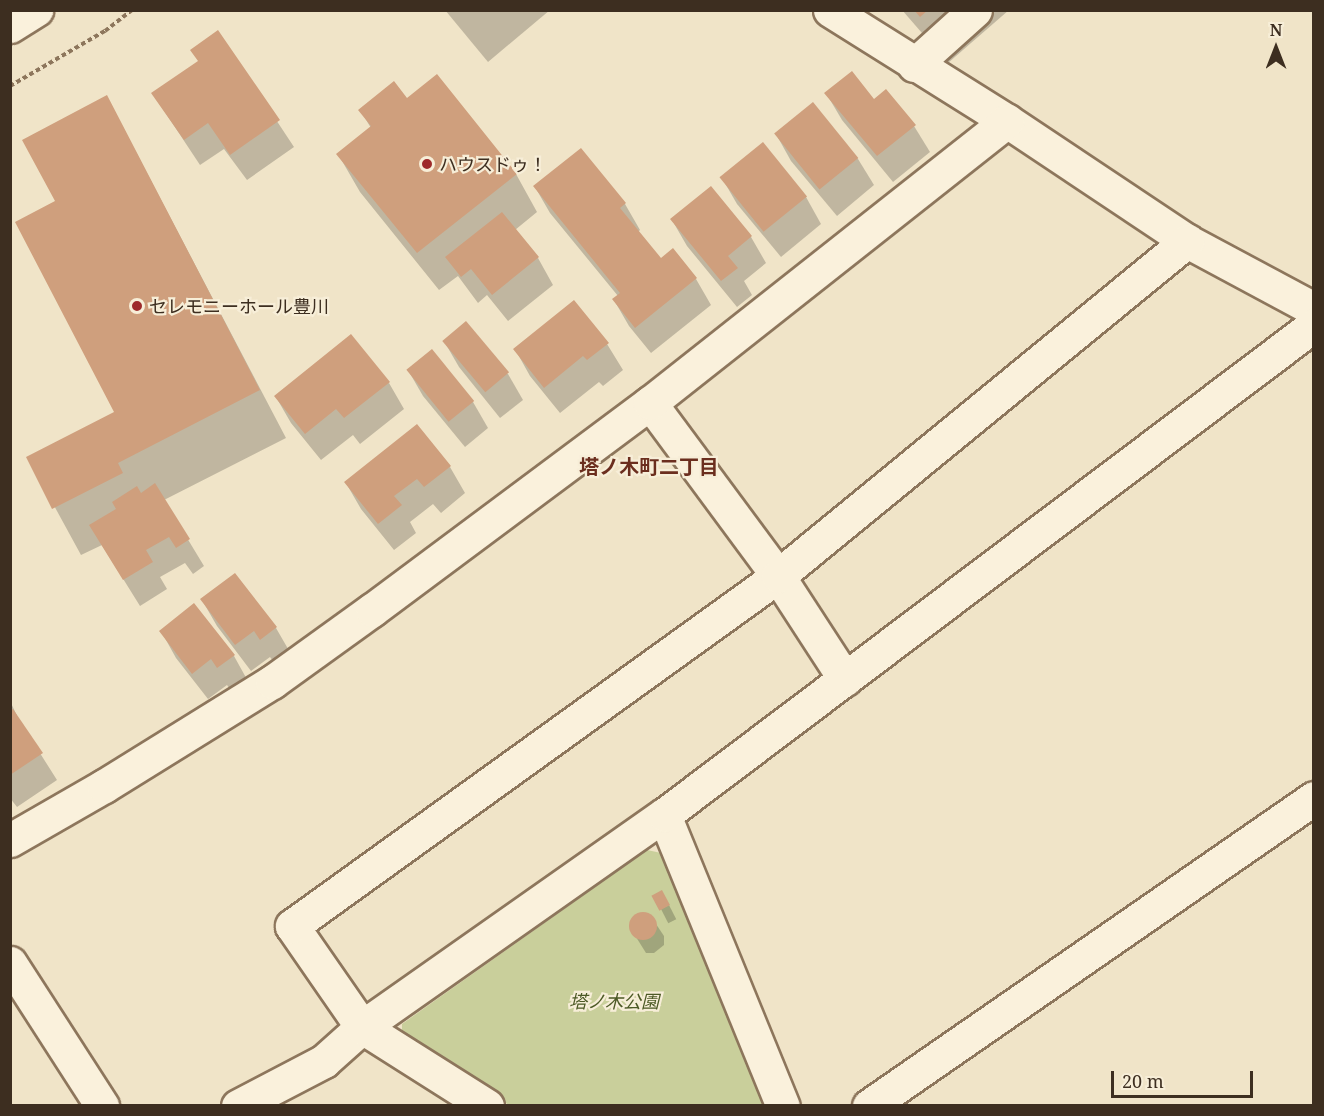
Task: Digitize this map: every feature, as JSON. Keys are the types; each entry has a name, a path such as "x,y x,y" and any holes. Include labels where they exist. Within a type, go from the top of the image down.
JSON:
{"street":[{"path":"10,26 36,10"},
{"path":"830,10 914,65 1007,121 1187,241 1314,309"},
{"path":"914,65 975,10"},
{"path":"10,840 105,786 272,681 372,610 650,404 1007,121"},
{"path":"487,1106 362,1027 292,926 778,576 1187,241"},
{"path":"238,1106 324,1061 362,1027 664,815 1314,325"},
{"path":"650,404 778,576 845,679"},
{"path":"869,1106 1314,798"},
{"path":"664,815 783,1106"},
{"path":"10,963 102,1106"}],"path":[{"path":"10,86 105,31 132,10"}],"green space":[{"name":"塔ノ木公園","path":"647,850 666,854 767,1105 509,1105 402,1039 402,1024"}],"building":[{"path":"914,10 928,10 920,17"},
{"path":"218,30 280,120 230,155 208,123 184,140 151,93 198,61 190,50"},
{"path":"852,71 874,99 886,89 916,125 877,156 824,93"},
{"name":"ハウスドゥ！","path":"437,74 517,174 417,253 336,154 371,126 358,110 394,81 407,98"},
{"name":"セレモニーホール豊川","path":"107,95 260,390 118,463 123,473 52,509 26,457 114,412 15,222 55,201 22,140"},
{"path":"813,102 858,158 819,189 774,133"},
{"path":"763,142 807,196 764,232 719,177"},
{"path":"581,148 626,203 620,208 661,258 673,248 697,278 635,328 612,299 620,293 533,186"},
{"path":"711,186 752,236 728,256 738,268 721,281 670,219"},
{"path":"502,212 539,257 492,295 471,269 461,277 445,257"},
{"path":"574,300 609,343 587,360 583,356 544,388 513,349"},
{"path":"466,321 509,372 485,392 442,341"},
{"path":"351,334 390,382 344,418 336,409 305,434 274,396"},
{"path":"432,349 474,401 449,422 406,370"},
{"path":"417,424 451,466 424,487 417,479 394,496 402,505 378,524 344,482"},
{"path":"155,483 190,539 176,548 169,537 146,550 153,562 123,580 89,525 116,509 112,502 137,486 141,493"},
{"path":"235,573 277,627 260,640 254,631 235,645 200,599"},
{"path":"194,603 235,655 217,668 211,659 192,674 159,631"},
{"path":"13,709 43,753 10,775 10,711"},
{"path":"662,890 670,905 659,911 651,896"},
{"path":"643,912 653,916 657,926 653,936 643,940 633,936 629,926 633,916"}],"place":[{"name":"ハウスドゥ！","path":"427,164"},
{"name":"セレモニーホール豊川","path":"137,306"}],"district":[{"name":"塔ノ木町二丁目","path":"649,466"}]}
